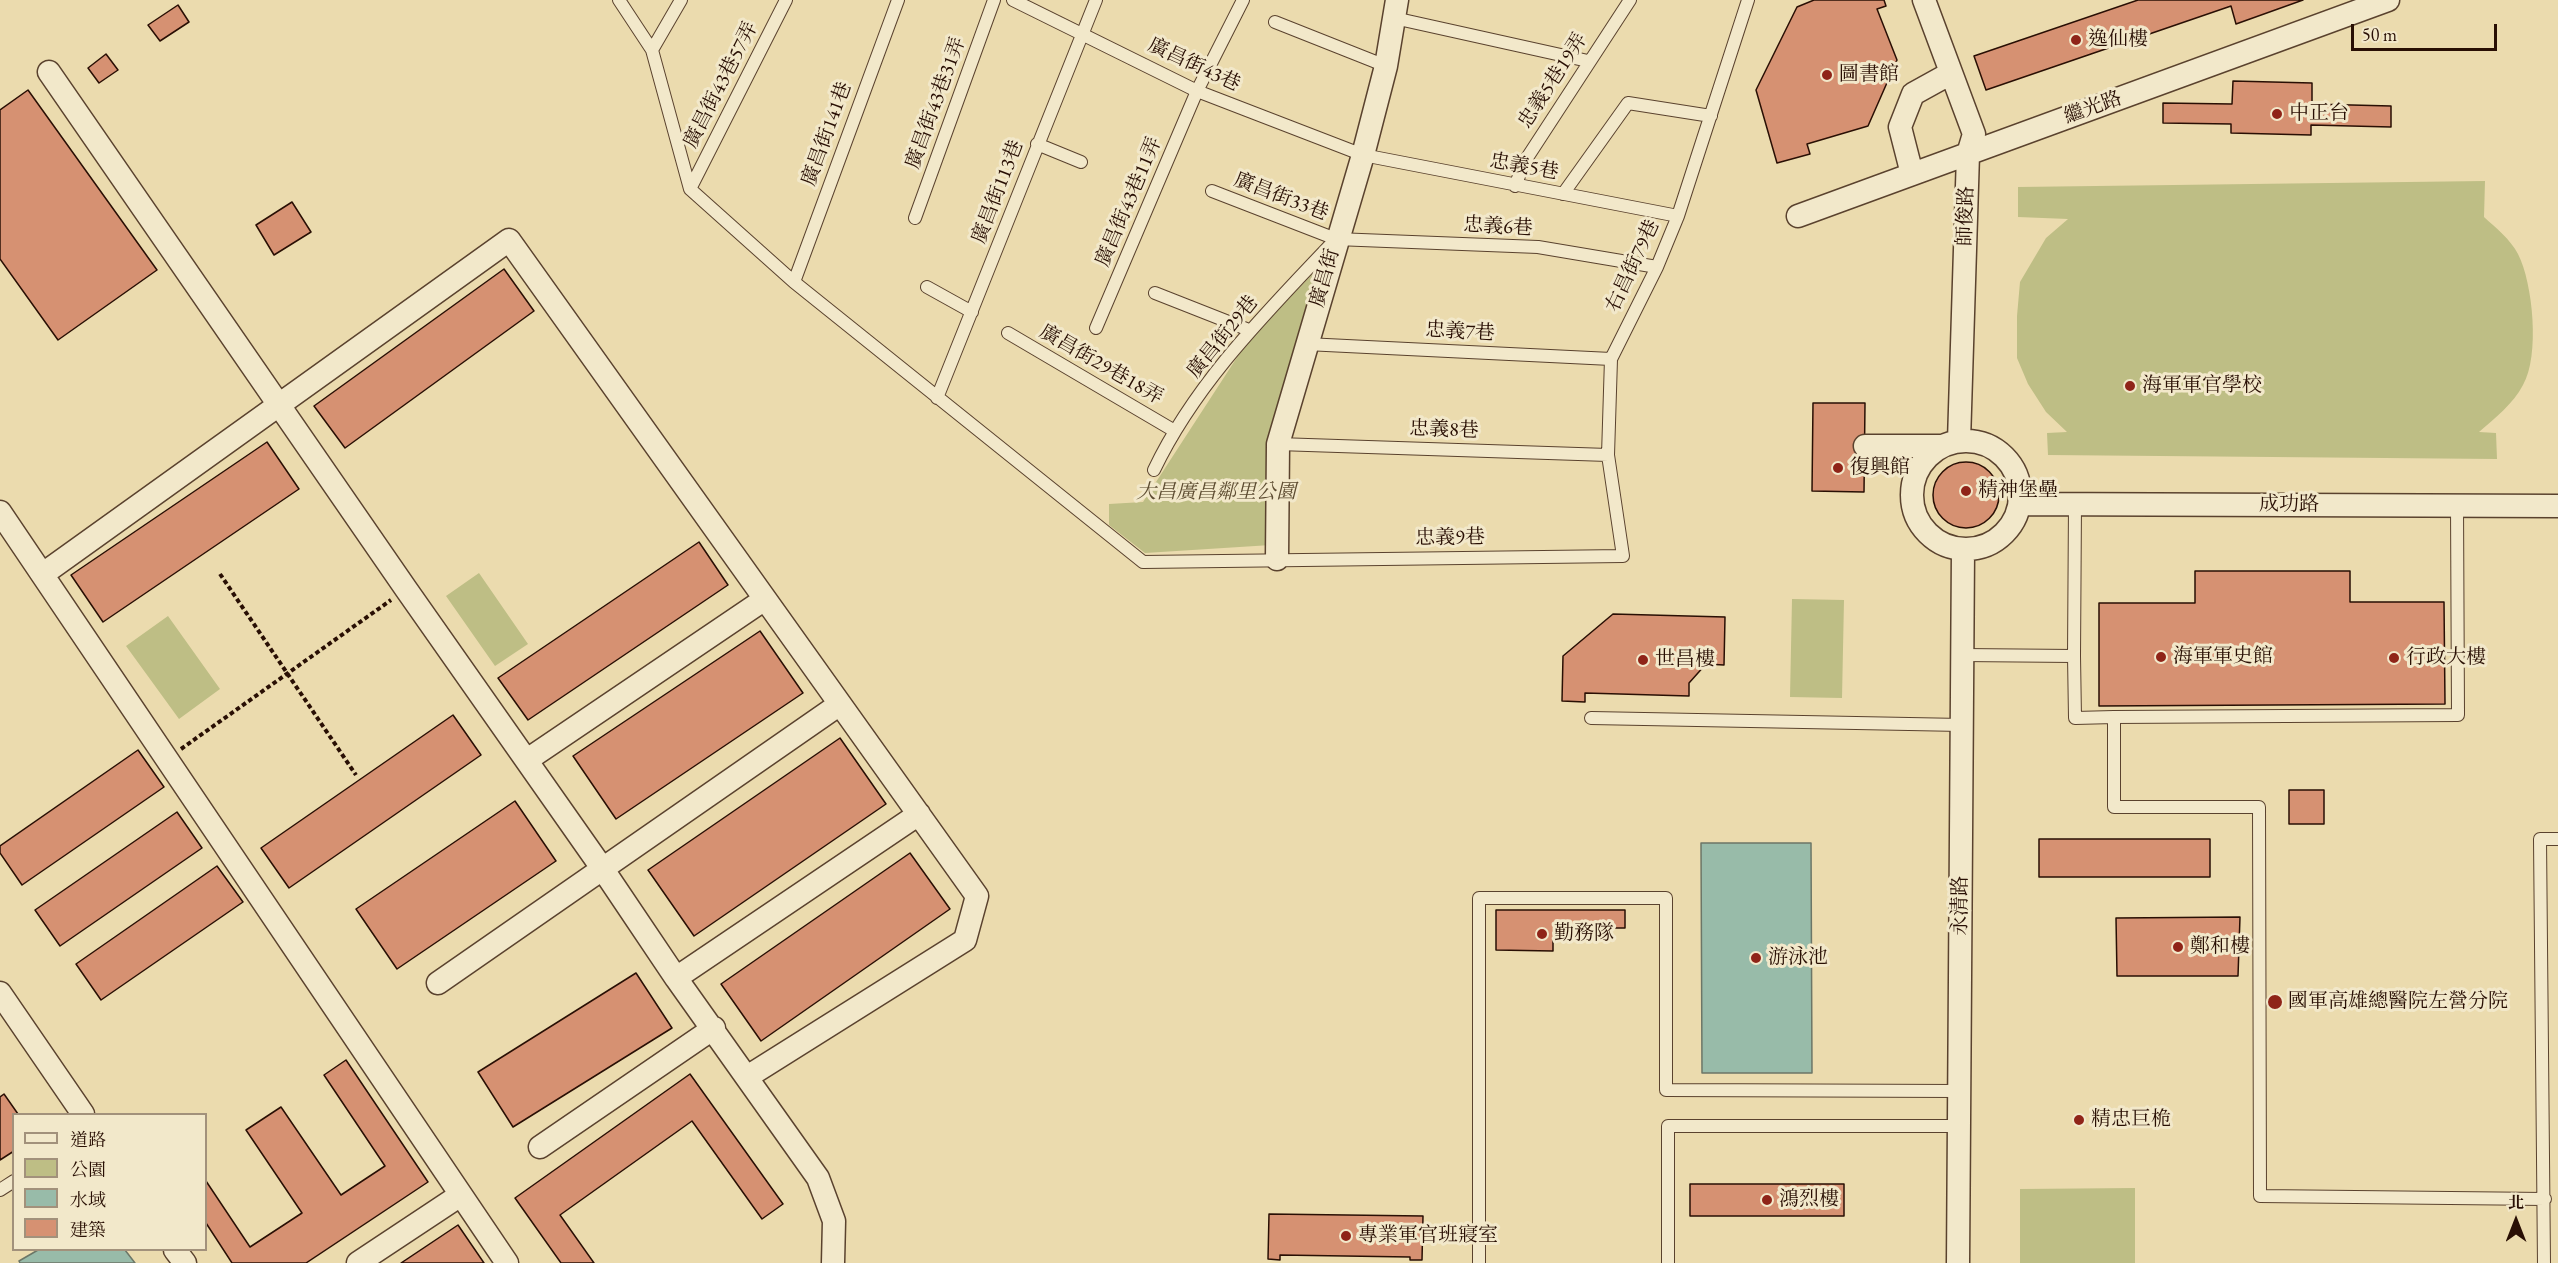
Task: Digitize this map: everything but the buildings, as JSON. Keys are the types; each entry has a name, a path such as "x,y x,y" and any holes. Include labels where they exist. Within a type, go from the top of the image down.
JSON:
{"street":[{"name":"師俊路","path":"1924,0 1974,134 1968,154 1950,444"},
{"name":"繼光路","path":"1798,216 2388,0"},
{"name":"廣昌街","path":"1276,559 1278,444 1336,239 1363,155 1386,66 1396,9"},
{"path":"49,72 676,978 714,1028 818,1178 834,1221 834,1263"},
{"path":"1912,174 1900,127 1913,94 1951,73"},
{"path":"43,574 509,240 977,896 965,940 747,1077"},
{"path":"1865,446 1976,442 1992,447 2005,457 2015,471 2020,487 2020,504 2015,519 2006,532 1994,542 1979,548 1963,550 1946,546 1930,536 1919,523 1912,506 1912,488 1917,471 1927,457 1950,444"},
{"name":"成功路","path":"2020,504 2558,506"},
{"path":"0,512 459,1196 507,1263"},
{"name":"永清路","path":"1958,1263 1963,550"},
{"path":"527,760 765,599"},
{"path":"438,983 840,704"},
{"path":"676,978 919,814"},
{"path":"0,993 82,1113"},
{"path":"540,1147 714,1028"},
{"path":"358,1263 459,1196"},
{"path":"176,1251 185,1263"}],"lane":[{"path":"619,0 652,50 690,189"},
{"path":"652,50 681,0"},
{"name":"廣昌街43巷57弄","path":"690,189 786,0"},
{"name":"廣昌街141巷","path":"794,282 898,0"},
{"name":"廣昌街43巷31弄","path":"915,218 993,0"},
{"name":"廣昌街43巷","path":"1013,0 1197,91 1363,155"},
{"name":"廣昌街113巷","path":"937,398 1096,0"},
{"name":"廣昌街43巷11弄","path":"1096,327 1197,91 1243,0"},
{"name":"忠義5巷19弄","path":"1515,186 1525,161 1630,0"},
{"name":"右昌街79巷","path":"1623,556 1608,455 1611,358 1657,267 1678,216 1748,0"},
{"path":"1396,9 1588,62"},
{"path":"1275,22 1386,66"},
{"path":"1563,194 1628,104 1711,116"},
{"path":"1037,144 1081,162"},
{"name":"忠義5巷","path":"1363,155 1678,216"},
{"name":"忠義9巷","path":"690,189 794,282 1143,562 1623,556"},
{"name":"廣昌街33巷","path":"1212,191 1336,239"},
{"name":"忠義6巷","path":"1336,239 1538,247 1657,267"},
{"name":"廣昌街29巷","path":"1154,470 1173,430 1249,330 1336,239"},
{"path":"927,287 972,312"},
{"path":"1155,293 1249,330"},
{"name":"廣昌街29巷18弄","path":"1008,333 1173,430"},
{"name":"忠義7巷","path":"1306,344 1611,358"},
{"name":"忠義8巷","path":"1278,444 1608,455"},
{"path":"2075,504 2075,718 2458,716 2457,505"},
{"path":"1962,655 2074,656"},
{"path":"2114,717 2114,807 2259,807 2260,1196 2545,1199"},
{"path":"1592,718 1962,725"},
{"path":"2544,1263 2540,839 2558,839"},
{"path":"1479,1263 1479,898 1666,898 1666,1090 1959,1091"},
{"path":"1668,1263 1668,1126 1959,1126"}],"path":[{"path":"220,574 356,775"},
{"path":"167,759 406,589"}],"green space":[{"path":"2485,181 2484,217 2507,239 2518,254 2528,283 2533,338 2528,372 2519,392 2509,405 2479,432 2496,433 2497,459 2048,455 2047,433 2067,432 2046,412 2028,384 2017,358 2017,316 2020,282 2046,238 2068,219 2018,217 2018,187"},
{"name":"大昌廣昌鄰里公園","path":"1324,262 1271,545 1145,553 1109,525 1109,504 1143,502 1247,342"},
{"path":"479,573 528,644 495,666 446,596"},
{"path":"1792,599 1844,600 1842,698 1790,697"},
{"path":"168,616 220,689 179,719 126,646"},
{"path":"2135,1188 2135,1263 2020,1263 2020,1189"}],"water":[{"name":"游泳池","path":"1701,843 1811,843 1812,1073 1702,1073"},
{"path":"36,1251 126,1251 135,1263 20,1263 19,1261"}],"place":[{"name":"逸仙樓","path":"2076,40"},
{"name":"圖書館","path":"1827,75"},
{"name":"中正台","path":"2277,114"},
{"name":"海軍軍官學校","path":"2130,386"},
{"name":"復興館","path":"1838,468"},
{"name":"精神堡壘","path":"1966,491"},
{"name":"海軍軍史館","path":"2161,657"},
{"name":"行政大樓","path":"2394,658"},
{"name":"世昌樓","path":"1643,660"},
{"name":"勤務隊","path":"1542,934"},
{"name":"鄭和樓","path":"2178,947"},
{"name":"游泳池","path":"1756,958"},
{"name":"國軍高雄總醫院左營分院","path":"2275,1002"},
{"name":"精忠巨桅","path":"2079,1120"},
{"name":"鴻烈樓","path":"1767,1200"},
{"name":"專業軍官班寢室","path":"1346,1236"}]}
